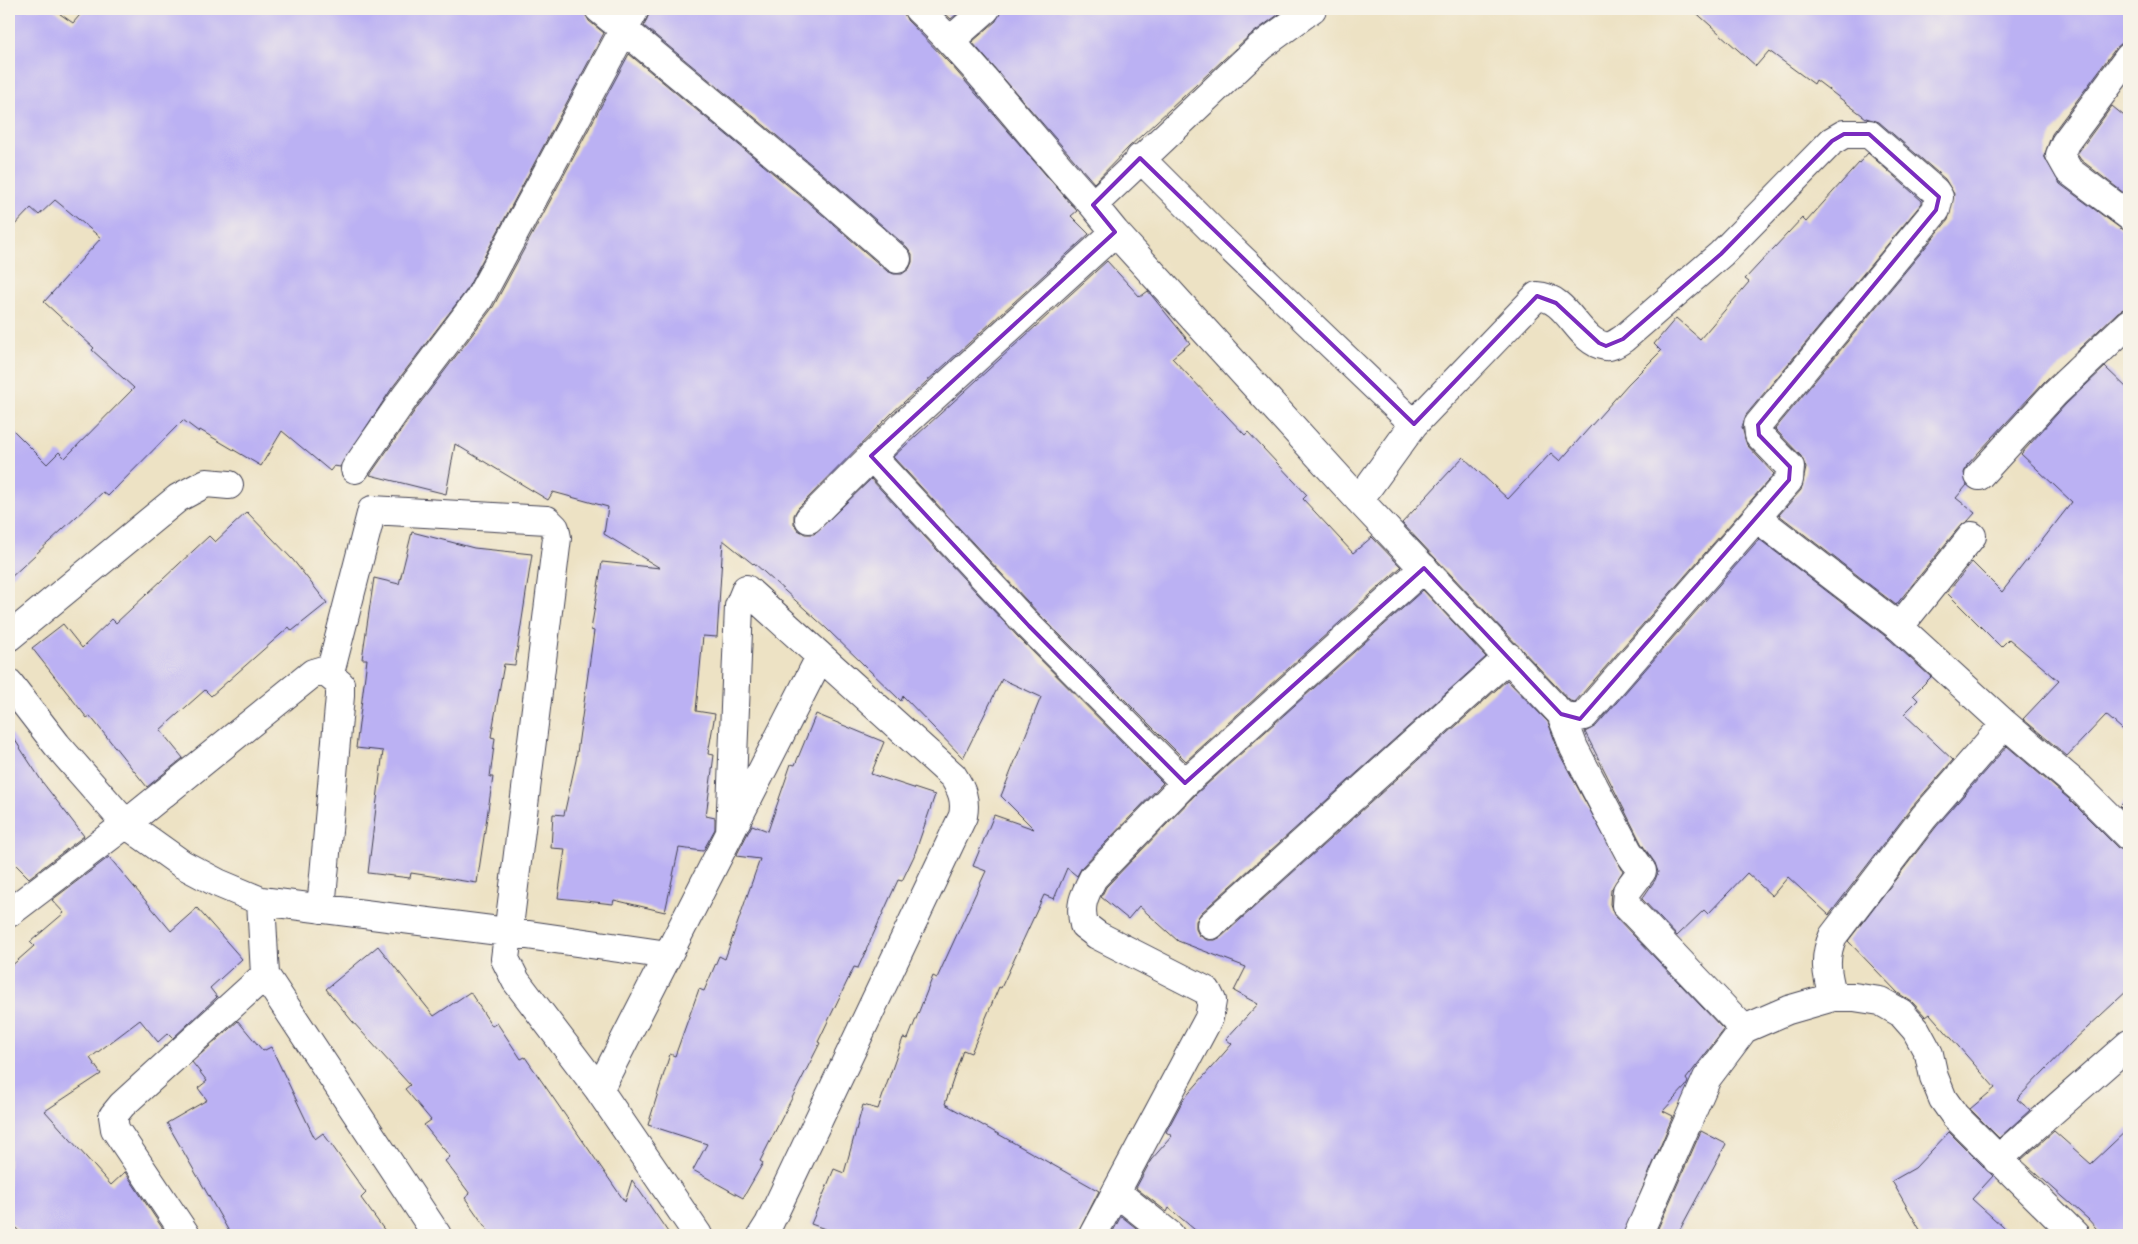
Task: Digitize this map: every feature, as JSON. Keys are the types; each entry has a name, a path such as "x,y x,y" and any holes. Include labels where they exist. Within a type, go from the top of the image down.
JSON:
{"street":[{"path":"599,9 629,18 897,259"},
{"path":"918,9 951,40 1052,161 1359,500 1561,714 1574,748 1628,851 1642,871 1627,891 1626,905 1744,1029"},
{"path":"951,40 986,9"},
{"path":"1093,205 1140,158 1260,47 1312,9"},
{"path":"355,469 405,397 479,299 535,198 629,18"},
{"path":"2129,57 2065,143 2060,156 2069,171 2129,216"},
{"path":"1359,500 1414,424 1537,296 1548,298 1556,303 1590,338 1606,346 1614,345 1721,254 1832,141 1844,134 1869,134 1935,191 1939,203 1936,210 1758,425 1759,435 1790,467 1791,474 1789,480 1584,716 1572,719 1561,714"},
{"path":"1140,158 1213,231 1414,424"},
{"path":"809,519 871,456 1115,232"},
{"path":"1979,476 2055,393 2129,323"},
{"path":"871,456 1029,626 1185,783"},
{"path":"9,637 178,498 206,483 229,484"},
{"path":"330,673 372,510 547,520 554,528 557,538 505,959 508,969 598,1090 698,1235"},
{"path":"1757,518 1899,627 2005,724 2080,788 2129,837"},
{"path":"1899,627 1972,536"},
{"path":"1093,1235 1187,1062 1209,1018 1212,1001 1207,991 1097,935 1084,925 1080,910 1085,893 1094,878 1185,783 1424,568"},
{"path":"730,834 739,606 746,589 953,776 961,788 965,803 963,816 769,1224 762,1235"},
{"path":"598,1090 820,657"},
{"path":"1211,925 1509,657"},
{"path":"9,913 126,824 313,673 323,670 330,673 340,684 340,696 320,909"},
{"path":"9,683 57,745 126,824 182,864 218,883 262,901 507,932 668,955"},
{"path":"1833,997 1826,969 1827,949 1833,936 1924,817 2005,724"},
{"path":"262,901 265,975 437,1235"},
{"path":"186,1235 115,1129 113,1116 122,1105 265,975"},
{"path":"1638,1235 1707,1078 1744,1029 1788,1010 1833,997 1869,998 1880,1001 1901,1013 1916,1030 1929,1054 1934,1078 1943,1099 1954,1116 2075,1235"},
{"path":"1997,1160 2129,1044"},
{"path":"1116,1192 1170,1235"}],"highlighted area":[{"path":"1844,134 1869,134 1939,197 1936,210 1758,425 1759,435 1790,467 1789,480 1580,719 1561,714 1424,568 1185,783 1029,626 871,456 1115,232 1093,205 1140,158 1414,424 1537,296 1556,303 1599,343 1606,346 1623,339 1721,254 1832,141"}],"water":[{"path":"1797,1228 1811,1235 1772,1235 1775,1231"}],"building":[{"path":"9,9 53,9 73,23 85,9 584,9 589,21 604,33 466,291 392,388 340,467 334,466 330,471 282,431 261,466 200,430 199,432 183,420 108,496 103,492 9,579 9,426 47,464 59,452 65,458 134,388 92,350 94,348 44,302 101,238 55,200 39,215 31,208 9,231"},
{"path":"651,9 903,9 907,20 952,66 1077,211 1071,216 1089,234 893,412 798,508 794,515 794,524 798,530 805,534 814,534 871,479 1018,637 1163,783 1082,867 1077,876 1067,868 1054,899 1044,895 1001,988 999,987 971,1053 963,1050 945,1104 1099,1191 1077,1235 842,1235 811,1224 834,1169 844,1173 863,1105 878,1109 903,1038 908,1039 933,976 937,978 986,871 973,866 994,815 1034,829 1001,796 1041,697 1002,679 963,758 903,696 901,701 827,629 754,563 723,540 717,637 703,636 696,711 715,714 708,754 714,755 706,816 715,818 715,829 703,851 679,848 665,912 614,900 613,904 558,898 565,849 551,848 553,814 564,815 576,760 594,631 591,630 602,562 660,568 604,534 608,507 553,492 548,500 455,444 446,494 370,475 418,406 493,307 629,54 803,198 887,271 894,274 902,274 909,269 912,262 912,254 907,247 823,174 644,26"},
{"path":"940,9 963,9 951,19"},
{"path":"1001,9 1286,9 1249,36 1129,147 1094,183 972,42 996,21"},
{"path":"1692,9 2129,9 2129,42 2122,43 2116,48 2052,134 2044,156 2060,184 2120,228 2129,231 2129,306 2118,312 2044,382 1967,465 1964,473 1967,485 1956,498 1975,513 1960,526 1896,605 1779,515 1801,490 1806,468 1801,456 1775,429 1948,220 1954,194 1945,179 1879,122 1866,118 1816,80 1814,84 1769,51 1756,66"},
{"path":"2112,106 2129,120 2129,197 2081,160 2077,154"},
{"path":"1868,153 1922,203 1746,415 1742,427 1747,445 1774,474 1575,702 1570,701 1402,523 1463,457 1508,499 1551,453 1560,461 1628,384 1661,351 1654,344 1676,318 1700,339 1749,282 1745,279 1802,218 1806,222"},
{"path":"1107,261 1140,297 1148,291 1190,343 1172,358 1245,435 1248,432 1307,495 1303,499 1353,553 1372,537 1401,567 1186,761 1040,615 893,457"},
{"path":"2105,367 2129,390 2129,735 2106,715 2067,756 2023,719 2059,681 2009,639 2001,647 1947,593 1972,562 2002,592 2072,502 2021,454 2066,404"},
{"path":"247,512 293,560 327,603 292,631 289,627 211,696 205,690 160,730 183,758 147,787 90,716 87,718 32,648 63,624 82,648 112,619 116,623 209,536 215,542"},
{"path":"412,532 474,548 532,554 515,665 504,664 491,737 495,738 490,777 493,777 477,883 411,873 410,878 368,873 383,751 356,748 367,659 362,659 374,578 399,584"},
{"path":"1759,539 1889,639 1931,677 1913,695 1918,700 1904,714 1953,760 1912,807 1829,915 1788,877 1772,896 1747,873 1708,914 1704,910 1677,936 1642,899 1658,872 1655,863 1641,843 1585,732 1596,726"},
{"path":"1423,590 1486,657 1201,913 1196,921 1196,929 1199,935 1207,940 1215,940 1221,937 1507,680 1548,722 1560,755 1623,871 1611,890 1610,904 1614,915 1724,1030 1686,1079 1688,1082 1686,1086 1663,1111 1673,1116 1623,1235 1201,1235 1169,1208 1167,1212 1136,1188 1151,1160 1172,1136 1166,1132 1183,1100 1232,1044 1226,1039 1258,1004 1234,991 1246,967 1178,941 1139,906 1128,919 1101,897 1106,887 1196,794"},
{"path":"816,714 884,742 871,774 935,795 914,856 902,881 898,880 858,968 854,967 818,1042 820,1043 760,1161 763,1163 743,1198 693,1170 707,1144 648,1125 670,1054 675,1056 699,989 704,991 719,956 725,959 760,859 736,856 752,825 768,831 791,764 795,765"},
{"path":"9,731 43,783 84,836 29,878 9,858"},
{"path":"2007,746 2069,799 2118,848 2129,852 2129,989 2072,1042 2017,1099 2030,1110 1999,1138 1970,1109 1995,1088 1930,1014 1926,1017 1912,1002 1898,993 1848,941 1936,827"},
{"path":"2129,797 2129,815 2120,806"},
{"path":"109,857 171,931 197,908 242,959 210,988 217,997 173,1038 168,1033 158,1042 140,1020 90,1058 101,1074 45,1111 111,1185 125,1172 167,1235 22,1235 9,1220 9,968 34,946 30,942 64,913 52,900"},
{"path":"378,946 434,1016 470,992 492,1026 497,1023 521,1059 525,1057 625,1202 632,1180 670,1235 491,1235 465,1198 470,1194 445,1161 450,1157 424,1125 431,1120 405,1089 410,1085 352,1021 326,989"},
{"path":"238,1021 263,1051 271,1047 315,1139 323,1133 366,1193 361,1198 388,1235 231,1235 167,1123 207,1100 198,1088 207,1081 192,1062"},
{"path":"2129,1128 2129,1235 2102,1235 2088,1219 2021,1160 2054,1131 2091,1164"},
{"path":"1701,1131 1726,1144 1677,1235 1655,1235"},
{"path":"1949,1132 1993,1176 1972,1199 2012,1235 1923,1235 1892,1181 1915,1168"},
{"path":"1121,1216 1145,1235 1111,1235"}]}
